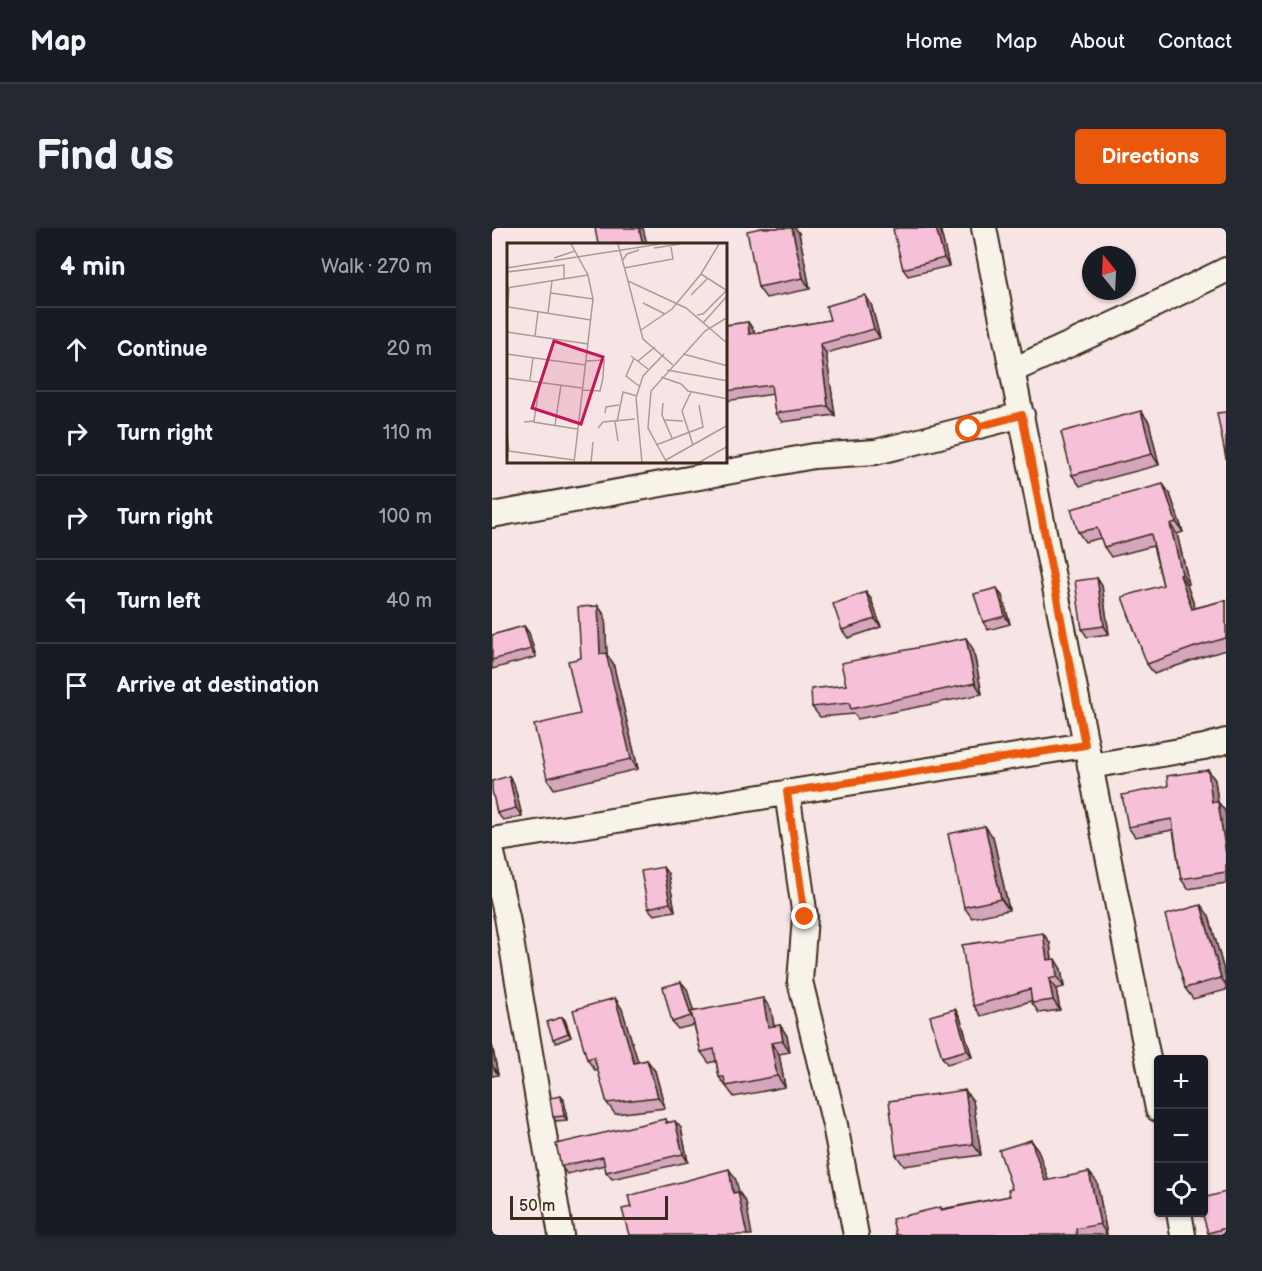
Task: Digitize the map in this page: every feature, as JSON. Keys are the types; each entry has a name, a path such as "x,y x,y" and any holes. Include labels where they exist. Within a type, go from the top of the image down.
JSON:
{"street":[{"path":"984,228 1154,1089"},
{"path":"1013,370 1226,270"},
{"path":"492,515 814,456 876,452 1022,415"},
{"path":"492,840 787,792 1088,756 1204,747 1226,741"},
{"path":"787,792 805,917 800,981 835,1125 856,1235"},
{"path":"492,853 507,917 561,1235"},
{"path":"1180,1217 1183,1235"}],"building":[{"path":"595,228 639,228 643,243 598,243"},
{"path":"761,228 792,228 803,278 758,287 747,231"},
{"path":"936,228 944,258 903,269 893,229"},
{"path":"865,295 874,329 820,344 828,406 775,413 771,385 728,391 728,325 748,322 749,334 830,320 826,306"},
{"path":"1141,411 1152,454 1072,475 1061,432"},
{"path":"1226,412 1226,459 1217,413"},
{"path":"1163,484 1176,522 1170,524 1182,574 1180,575 1192,609 1226,600 1226,638 1147,664 1122,597 1163,585 1151,534 1104,547 1097,528 1078,532 1071,509"},
{"path":"1097,578 1104,626 1082,629 1075,581"},
{"path":"997,588 1005,616 983,622 974,594"},
{"path":"866,592 875,619 842,630 833,604"},
{"path":"598,606 600,654 606,653 631,759 547,778 534,725 580,714 568,661 581,658 578,607"},
{"path":"524,626 531,649 492,660 492,635"},
{"path":"966,638 975,683 851,709 849,703 812,707 811,689 846,685 841,663"},
{"path":"1208,770 1212,802 1218,802 1226,855 1226,872 1181,879 1172,819 1128,827 1122,795 1168,786 1167,776"},
{"path":"509,776 516,808 497,813 492,781"},
{"path":"985,826 1001,899 964,907 948,834"},
{"path":"663,867 670,903 648,908 641,871"},
{"path":"1201,905 1221,978 1185,988 1165,915"},
{"path":"1043,933 1047,960 1055,959 1057,977 1049,979 1053,1000 1032,1003 1030,989 974,1006 969,990 962,945"},
{"path":"681,982 691,1016 672,1022 663,987"},
{"path":"615,998 634,1063 647,1060 658,1097 607,1103 594,1057 587,1059 573,1010"},
{"path":"763,998 768,1027 780,1025 783,1041 771,1043 777,1076 726,1086 724,1077 719,1077 714,1049 701,1052 691,1012"},
{"path":"955,1009 967,1050 942,1057 930,1016"},
{"path":"562,1017 568,1033 553,1039 547,1022"},
{"path":"965,1090 973,1144 896,1155 889,1101"},
{"path":"561,1096 564,1116 553,1117 550,1098"},
{"path":"665,1119 666,1123 675,1121 683,1154 606,1172 603,1157 561,1166 556,1144"},
{"path":"1031,1140 1045,1181 1089,1172 1100,1224 1076,1229 1077,1235 896,1235 892,1219 941,1207 941,1210 1010,1196 1008,1190 1012,1189 999,1150"},
{"path":"729,1169 733,1193 738,1192 747,1235 629,1235 622,1209 631,1207 628,1196"},
{"path":"1226,1192 1226,1228 1208,1233 1203,1217 1208,1217 1208,1197"}],"route":[{"path":"805,917 787,792 1085,745 1022,415 969,429"}]}
